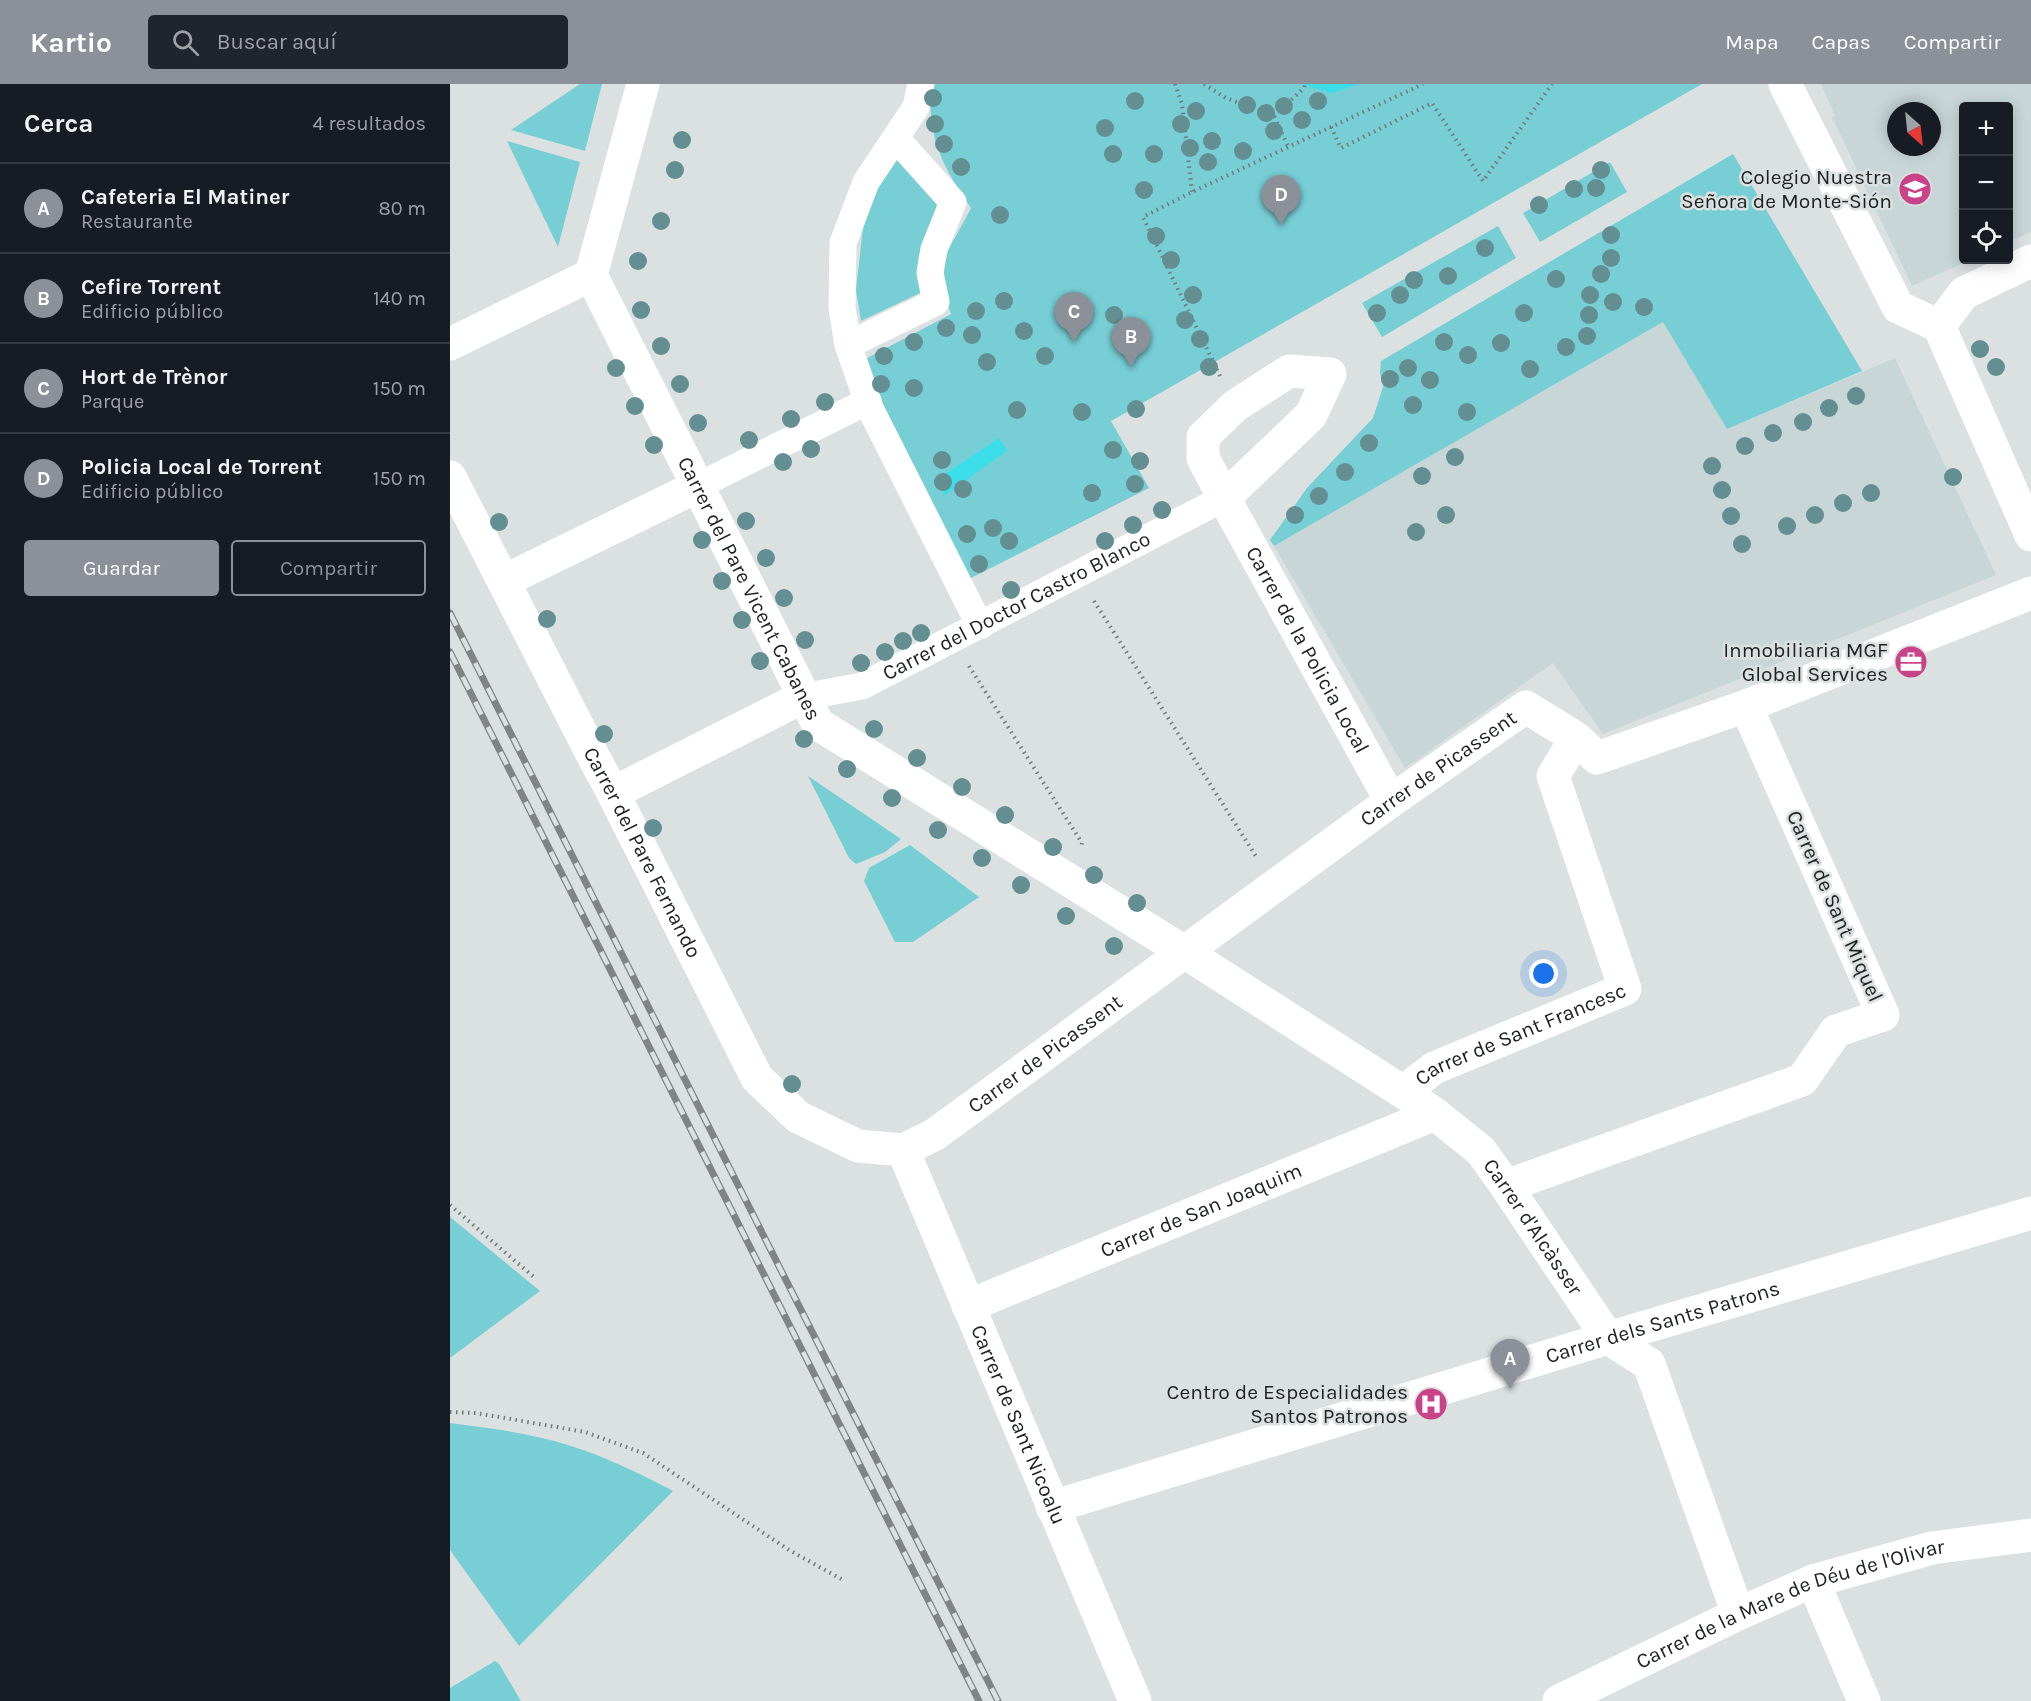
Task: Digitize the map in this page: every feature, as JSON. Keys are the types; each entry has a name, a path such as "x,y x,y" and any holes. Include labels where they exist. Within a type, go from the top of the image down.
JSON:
{"street":[{"path":"450,344 591,275 643,84"},
{"path":"921,84 916,107 866,182 843,243 842,308 848,345 868,401 980,626"},
{"path":"1785,84 1898,307 1940,326 2031,534"},
{"path":"848,345 936,302 930,273 933,257 953,202 896,138"},
{"path":"1940,326 1964,293 2031,261"},
{"name":"Carrer del Pare Vicent Cabanes","path":"591,275 818,724 1186,952"},
{"name":"Carrer de la Policia Local","path":"1224,498 1249,477 1311,415 1330,374 1289,371 1235,406 1203,437 1203,458 1224,498 1391,801"},
{"path":"504,581 868,401"},
{"name":"Carrer del Pare Fernando","path":"450,477 757,1078 798,1117 858,1146 903,1150"},
{"name":"Carrer del Doctor Castro Blanco","path":"803,697 862,686 1224,498"},
{"name":"Carrer de Picassent","path":"903,1150 934,1135 1391,801 1526,707 1576,738 1596,758 1746,706 2031,593"},
{"path":"613,793 803,697"},
{"name":"Carrer de Sant Miquel","path":"1506,1186 1802,1080 1836,1031 1883,1015 1746,706"},
{"name":"Carrer de Sant Francesc","path":"1403,1092 1434,1068 1625,989 1553,776 1576,738"},
{"name":"Carrer d'Alcàsser","path":"1186,952 1403,1092 1481,1151 1608,1338 1649,1364 1738,1614"},
{"name":"Carrer de San Joaquim","path":"968,1306 1435,1114"},
{"name":"Carrer de Sant Nicoalu","path":"903,1150 1135,1701"},
{"name":"Carrer dels Sants Patrons","path":"1052,1507 1608,1338 2031,1213"},
{"name":"Carrer de la Mare de Déu de l'Olivar","path":"1559,1701 1738,1614 1813,1581 1932,1548 2031,1535"},
{"path":"1813,1581 1864,1701"}],"path":[{"path":"1175,84 1182,104 1192,192"},
{"path":"1204,84 1226,98 1274,116 1288,146"},
{"path":"1235,406 1143,217 1288,146 1423,84"},
{"path":"1331,127 1341,148 1432,103 1483,181 1552,84"},
{"path":"1274,116 1305,86"},
{"path":"1078,575 1275,886"},
{"path":"953,640 1082,843 1075,884"},
{"path":"450,1206 535,1278"},
{"path":"450,1412 476,1413 575,1429 643,1453 789,1550 843,1580"}],"shaded area":[{"path":"580,84 602,84 585,151 511,130"},
{"path":"930,84 1702,84 1111,421 1149,488 963,582 854,365 951,314 943,282 945,258 971,208 951,177 938,150 932,121"},
{"path":"1301,84 1357,84 1357,85 1331,93"},
{"name":"Colegio Nuestra Señora de Monte-Sión","path":"1821,84 2031,84 2031,232 2013,240 2013,102 1959,102 1959,264 1961,264 1912,286 1832,117 1835,116"},
{"path":"507,141 580,162 558,247"},
{"path":"1733,154 1862,371 1727,429 1663,322 1274,546 1270,540 1307,488 1373,418 1383,387 1380,372 1381,361"},
{"path":"892,155 937,205 918,260 920,293 861,321 856,290 863,227 870,201"},
{"path":"1610,162 1627,192 1540,242 1523,213"},
{"path":"1498,226 1516,258 1382,337 1362,303"},
{"path":"1665,321 1727,429 1895,358 1996,575 1603,734 1553,663 1405,768 1274,546"},
{"path":"999,438 1007,451 945,495 936,480"},
{"path":"808,776 901,839 885,852 856,864 849,858"},
{"path":"910,845 979,897 913,942 895,942 864,881 869,868"},
{"path":"450,1217 540,1291 450,1358"},
{"path":"450,1423 524,1434 568,1445 621,1465 673,1491 519,1646 450,1550"},
{"path":"495,1661 521,1701 450,1701 450,1688"}],"railway":[{"path":"450,613 998,1701"},
{"path":"450,652 979,1701"}],"place":[{"name":"Colegio Nuestra Señora de Monte-Sión","path":"1915,189"},
{"name":"Policia Local de Torrent","path":"1281,225"},
{"name":"Hort de Trènor","path":"1074,342"},
{"name":"Cefire Torrent","path":"1131,367"},
{"name":"Inmobiliaria MGF Global Services","path":"1911,662"},
{"name":"Cafeteria El Matiner","path":"1510,1389"},
{"name":"Centro de Especialidades Santos Patronos","path":"1431,1404"}]}
